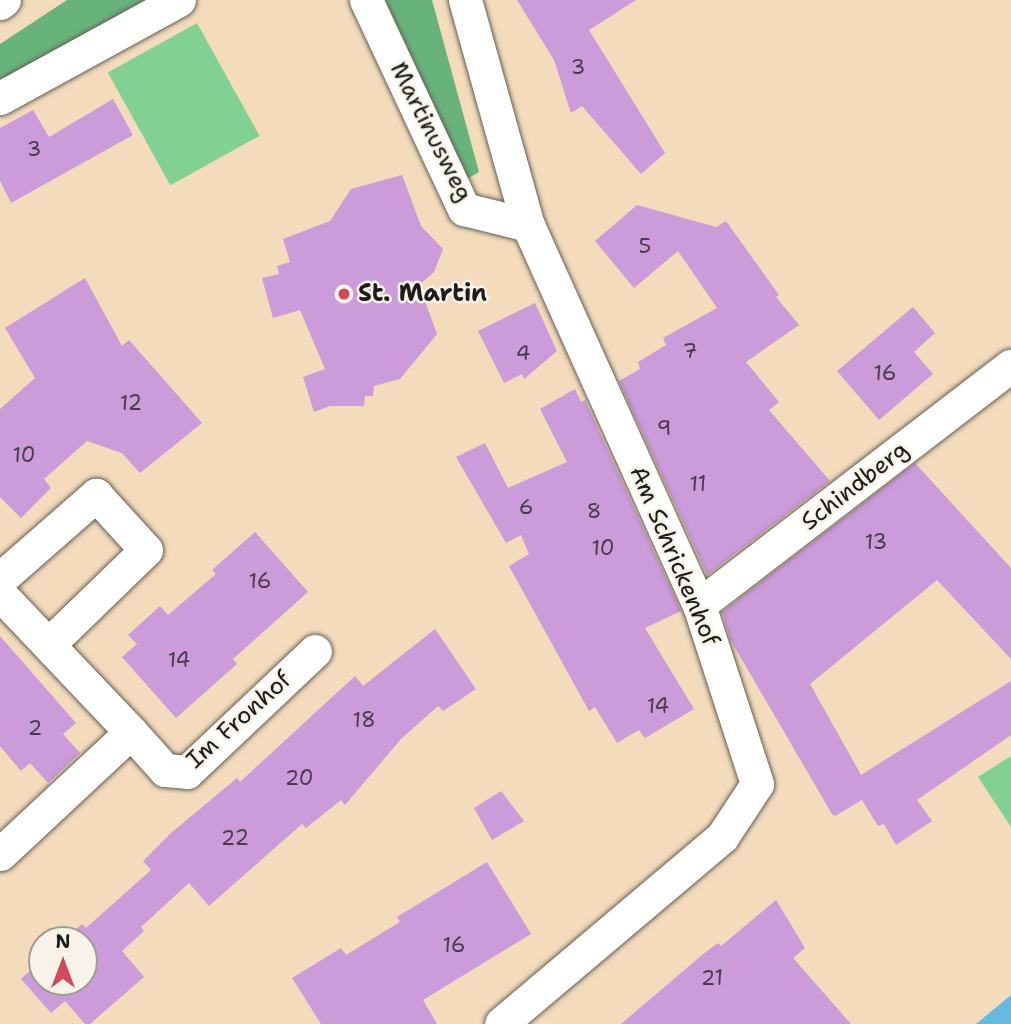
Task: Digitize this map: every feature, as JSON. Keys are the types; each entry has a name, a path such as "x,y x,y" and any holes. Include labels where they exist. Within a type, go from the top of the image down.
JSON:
{"street":[{"path":"0,3 4,0"},
{"path":"0,98 179,0"},
{"name":"Martinusweg","path":"366,0 464,209 528,225"},
{"name":"Am Schrickenhof","path":"465,0 528,225 699,605 757,784 722,837 501,1024"},
{"name":"Schindberg","path":"699,605 1011,366"},
{"path":"0,579 96,495 146,550 49,644"},
{"name":"Im Fronhof","path":"0,594 165,770 187,772 315,651"},
{"path":"0,854 131,732"}],"green space":[{"path":"67,0 156,0 0,86 0,44"},
{"path":"378,0 432,0 479,172 467,179"},
{"path":"197,23 260,136 170,185 108,72"},
{"path":"1011,756 1011,827 978,777"}],"water":[{"path":"1011,995 1011,1024 976,1024"}],"building":[{"path":"517,0 636,0 589,30 665,153 641,174 582,106 571,113 554,60"},
{"path":"113,99 133,135 11,203 0,181 0,128 33,110 49,137"},
{"name":"St. Martin","path":"402,175 421,226 443,249 434,272 419,285 437,334 400,379 374,386 373,396 365,396 364,406 330,406 314,412 303,377 325,369 300,310 273,318 262,278 279,274 277,266 290,262 283,239 330,221 351,189"},
{"path":"637,205 716,227 726,221 779,295 776,297 799,325 746,362 779,402 769,410 830,481 707,575 619,381 640,369 638,362 666,345 663,338 717,308 678,251 634,288 595,241"},
{"path":"85,278 122,346 129,340 202,423 140,473 122,453 87,441 44,479 51,488 21,518 0,497 0,409 35,378 5,328"},
{"path":"535,303 557,351 524,379 522,374 504,383 478,331"},
{"path":"913,307 935,333 914,352 933,374 879,420 837,371"},
{"path":"575,389 581,402 585,400 681,611 645,628 694,709 645,738 639,730 617,743 595,707 589,711 509,566 529,554 521,535 506,543 456,457 485,443 508,488 567,462 540,409"},
{"path":"915,463 1011,568 1011,659 937,580 810,684 861,775 1011,681 1011,735 917,800 932,821 896,845 884,824 878,826 862,800 835,816 832,814 731,641 722,612"},
{"path":"255,532 308,592 233,659 237,664 176,718 122,657 137,644 128,635 160,606 168,615 216,574 212,570"},
{"path":"435,629 476,689 443,711 438,706 401,739 345,805 341,800 306,828 302,824 209,906 189,883 141,927 144,931 122,951 144,977 90,1024 85,1024 65,1001 51,1013 36,996 98,996 98,926 88,926 151,870 143,861 171,833 237,778 240,782 355,676 363,686"},
{"path":"0,636 76,723 63,734 80,753 48,783 30,763 21,771 0,746"},
{"path":"501,791 524,821 492,840 474,808"},
{"path":"487,862 531,934 423,1000 437,1024 321,1024 292,978 341,948 346,955 400,922 397,917"},
{"path":"776,900 805,948 793,958 851,1024 621,1024 702,955 718,943 721,946"},
{"path":"28,973 28,987 21,979"}],"place":[{"name":"St. Martin","path":"344,294"}]}
